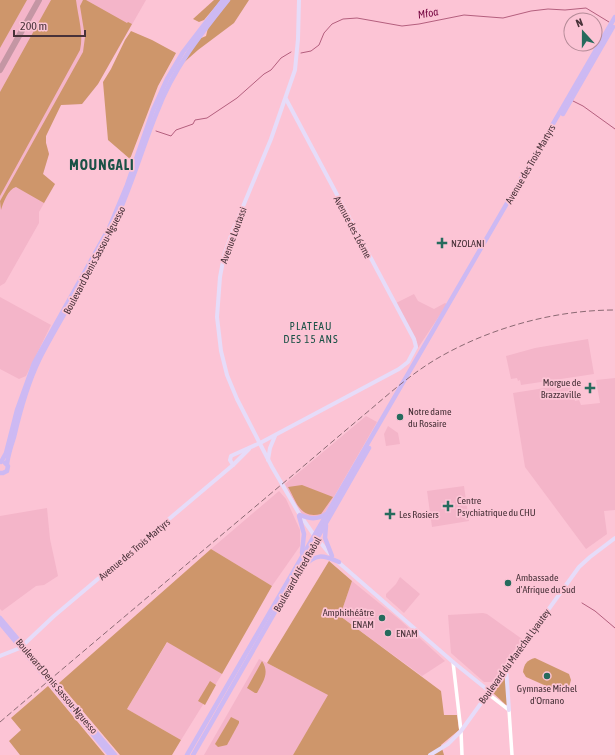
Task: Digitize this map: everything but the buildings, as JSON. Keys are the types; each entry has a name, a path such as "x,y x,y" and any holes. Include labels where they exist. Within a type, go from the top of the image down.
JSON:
{"main road":[{"name":"Boulevard Denis Sassou-Nguesso","path":"0,462 6,453 17,410 34,363 109,228 124,192 160,94 175,65 223,0"},
{"name":"Boulevard Denis Sassou-Nguesso","path":"0,474 7,471 8,468 7,464 20,411 34,372 49,341 112,230 127,198 157,111 177,69 201,30 228,0"},
{"name":"Avenue Loutassi","path":"299,0 296,63 286,100 230,238 222,266 218,297 219,334 221,351 227,375 237,399 268,460 299,515 315,538 339,562 453,662 488,690"},
{"name":"Avenue des Trois Martyrs","path":"412,370 612,25 615,17"},
{"name":"Avenue des 16ème","path":"286,100 414,339 416,347 413,354"},
{"path":"282,111 293,113"},
{"name":"Avenue des Trois Martyrs","path":"233,465 230,460 231,456 260,444 399,369 408,362 413,354"},
{"path":"315,538 327,513 412,370"},
{"name":"Boulevard Alfred Raôul","path":"187,755 300,560 326,523 412,370"},
{"path":"268,460 270,448 275,435"},
{"name":"Avenue des Trois Martyrs","path":"22,647 35,633 233,465 251,447"},
{"path":"0,462 7,464"},
{"path":"299,515 314,519 322,517 327,513"},
{"path":"299,515 304,534 300,560"},
{"path":"326,523 325,538 330,554"},
{"name":"Boulevard Alfred Raôul","path":"193,755 297,575 315,538"},
{"name":"Boulevard du Maréchal Lyautey","path":"430,755 448,744 461,731 488,690 506,668 579,567 615,538"},
{"path":"297,575 308,562 318,557 330,558 339,562"},
{"name":"Boulevard Denis Sassou-Nguesso","path":"0,618 110,755"},
{"name":"Boulevard Denis Sassou-Nguesso","path":"0,623 115,755"},
{"path":"0,656 22,647"},
{"path":"506,668 509,710"}],"street":[{"path":"453,662 461,731 462,755"},
{"path":"488,690 493,697 509,710 512,755"}],"shaded area":[{"path":"0,0 146,0 98,84 82,104 61,105 52,121 46,136 49,154 43,174 55,184 39,212 39,223 5,283 0,286"},
{"path":"0,0 27,0 0,48"},
{"path":"51,0 76,0 81,32 80,50 0,196 0,92"},
{"path":"83,0 86,0 127,23 132,24 98,84 82,104 61,105 46,136 49,154 43,174 55,184 44,203 16,187 8,193 1,210 0,201 83,52 85,37 80,6"},
{"path":"214,0 221,0 204,20 199,22 193,19"},
{"path":"229,0 249,0 234,23 181,65 199,39 206,36 208,28"},
{"path":"131,31 176,53 158,86 130,159 108,140 103,82"},
{"path":"414,294 418,301 434,309 445,303 447,304 418,348 417,342 396,303"},
{"path":"0,297 51,325 26,376 19,379 0,369"},
{"path":"588,339 594,374 521,385 520,380 518,381 517,378 511,379 506,356 535,348"},
{"path":"615,378 615,510 604,511 607,534 586,549 525,467 513,393 570,384 571,394 574,394 575,401 579,400 581,405 600,403 596,380"},
{"path":"366,416 377,422 324,514 317,517 309,517 300,513 285,484"},
{"path":"388,426 398,433 400,444 386,446 384,434"},
{"path":"302,485 333,497 321,514 308,514 304,512 297,504 288,487"},
{"name":"Centre Psychiatrique du CHU","path":"464,486 469,521 432,527 427,491"},
{"path":"279,491 286,499 300,530 300,546 272,586 211,549"},
{"path":"47,508 50,539 58,576 44,585 36,586 2,611 0,609 0,516"},
{"path":"211,549 272,586 222,674 167,642 127,709 181,740 172,755 120,755 59,683"},
{"path":"329,561 352,581 340,616 441,691 444,715 457,715 459,730 441,745 444,755 293,755 328,695 267,663"},
{"path":"400,577 420,594 404,613 386,597 386,594 396,584"},
{"name":"ENAM","path":"352,581 400,620 445,661 422,676 340,616"},
{"path":"487,614 522,639 493,682 484,682 451,653 448,615"},
{"path":"168,641 222,674 181,740 127,709"},
{"name":"Gymnase Michel d'Ornano","path":"535,658 569,674 571,680 569,687 562,693 526,677 523,672 524,667 528,661"},
{"path":"259,659 329,695 293,755 204,755"},
{"path":"262,661 266,673 257,693 255,693 247,688"},
{"path":"505,673 508,705 506,705 492,692"},
{"path":"210,681 216,685 205,705 198,701"},
{"path":"48,686 105,755 20,755 9,741 21,730 11,718"},
{"path":"231,717 239,721 239,723 227,745 218,747 215,744"}],"waterway":[{"name":"Mfoa","path":"301,53 311,51 319,45 324,33 332,24 343,19 357,18 402,26 464,15 503,18 531,11 586,8 609,22"},
{"name":"Mfoa","path":"156,131 171,136 176,130 193,124 195,120 207,118 237,98 264,74 271,70 281,58 291,52"},
{"path":"573,101 583,106 615,129"},
{"path":"582,603 595,611 615,628"}],"taxiway":[{"path":"0,70 39,0"}],"railway":[{"path":"0,722 387,395 429,363 458,347 479,338 523,323 569,313 615,310"}],"place":[{"name":"NZOLANI","path":"442,243"},
{"name":"Morgue de Brazzaville","path":"590,388"},
{"name":"Notre dame du Rosaire","path":"400,417"},
{"name":"Centre Psychiatrique du CHU","path":"448,506"},
{"name":"Les Rosiers","path":"390,514"},
{"name":"Ambassade d'Afrique du Sud","path":"508,583"},
{"name":"Amphithéâtre ENAM","path":"382,618"},
{"name":"ENAM","path":"388,633"},
{"name":"Gymnase Michel d'Ornano","path":"547,676"}],"district":[{"name":"MOUNGALI","path":"102,165"},
{"name":"PLATEAU DES 15 ANS","path":"311,332"}]}
